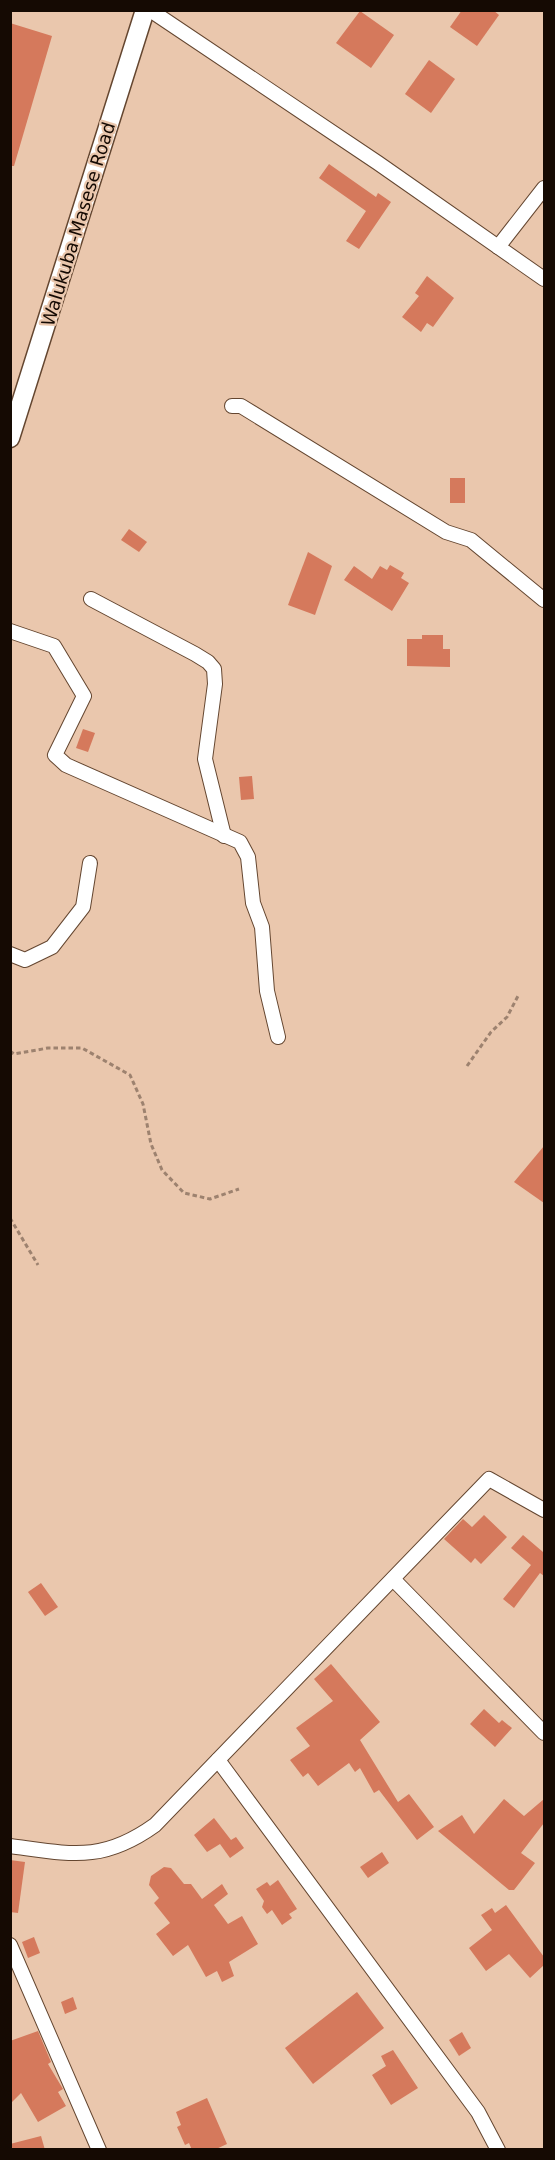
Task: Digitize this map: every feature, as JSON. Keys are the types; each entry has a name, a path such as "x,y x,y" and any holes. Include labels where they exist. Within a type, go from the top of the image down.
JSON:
{"street":[{"name":"Walukuba-Masese Road","path":"10,438 145,10"},
{"path":"150,10 378,163 544,279"},
{"path":"498,247 544,188"},
{"path":"232,406 241,406 446,532 471,540 544,600"},
{"path":"92,599 186,649 208,662 214,669 215,684 205,759 224,836"},
{"path":"10,631 54,646 84,696 55,755 66,765 240,842 248,857 254,903 262,927 267,991 278,1037"},
{"path":"10,954 25,960 52,948 83,907 90,863"},
{"path":"10,1846 64,1854 101,1852 131,1842 155,1825 489,1479 544,1510"},
{"path":"393,1579 544,1733"},
{"path":"218,1760 478,2112 498,2150"},
{"path":"10,1945 99,2150"}],"path":[{"path":"466,1066 491,1032 507,1017 519,994"},
{"path":"10,1051 14,1054 48,1048 82,1048 130,1075 143,1104 151,1144 162,1170 184,1193 210,1199 239,1189"},
{"path":"10,1218 38,1265"}],"building":[{"path":"462,10 493,10 499,15 477,46 450,27"},
{"path":"360,11 394,35 371,68 336,43"},
{"path":"10,23 52,36 14,166 10,166"},
{"path":"429,60 455,79 431,113 405,94"},
{"path":"329,164 376,197 378,193 391,202 359,249 346,241 366,211 319,178"},
{"path":"427,276 454,298 433,327 427,323 421,332 402,317 419,296 415,293"},
{"path":"450,478 465,478 465,503 450,503"},
{"path":"129,529 147,542 139,552 121,540"},
{"path":"308,552 332,566 315,615 288,605"},
{"path":"390,565 404,573 401,578 409,583 392,611 344,580 354,566 372,579 380,566 387,570"},
{"path":"422,635 443,635 443,649 450,649 450,667 407,666 407,639 422,639"},
{"path":"83,729 95,733 88,752 76,748"},
{"path":"252,776 254,799 241,800 239,777"},
{"path":"544,1146 544,1203 514,1182"},
{"path":"484,1515 507,1537 481,1564 475,1558 471,1563 444,1539 463,1519 472,1527"},
{"path":"523,1535 543,1552 544,1550 544,1576 540,1573 514,1608 503,1599 531,1565 511,1548"},
{"path":"41,1583 58,1607 45,1616 28,1592"},
{"path":"331,1664 380,1722 360,1740 398,1802 409,1794 434,1827 417,1840 379,1790 374,1793 360,1768 355,1772 349,1763 318,1786 308,1773 303,1777 290,1760 310,1746 296,1728 333,1701 314,1679"},
{"path":"484,1709 499,1723 502,1720 512,1728 495,1747 470,1724"},
{"path":"504,1799 524,1816 544,1799 544,1823 521,1853 535,1863 514,1890 509,1890 438,1831 462,1815 474,1834"},
{"path":"214,1818 231,1840 236,1837 244,1848 230,1858 220,1844 207,1852 194,1835"},
{"path":"382,1852 389,1863 368,1878 360,1867"},
{"path":"10,1860 25,1862 18,1913 10,1912"},
{"path":"164,1867 171,1868 184,1884 191,1884 202,1899 222,1884 228,1894 214,1905 228,1924 242,1916 258,1944 229,1962 234,1976 222,1982 217,1971 206,1977 188,1945 173,1956 156,1934 170,1923 154,1903 159,1898 149,1885 151,1876"},
{"path":"278,1880 297,1909 289,1914 292,1918 282,1925 272,1910 267,1914 262,1907 264,1901 256,1889 267,1882 270,1886"},
{"path":"506,1905 544,1957 544,1965 530,1978 509,1954 486,1971 469,1948 492,1930 481,1915 492,1908 495,1913"},
{"path":"34,1937 40,1953 28,1958 22,1942"},
{"path":"357,1992 384,2028 313,2084 285,2048"},
{"path":"73,1997 77,2009 65,2014 61,2002"},
{"path":"38,2031 51,2062 48,2064 63,2089 58,2092 66,2106 38,2122 21,2093 10,2104 10,2041"},
{"path":"462,2032 471,2048 459,2056 449,2040"},
{"path":"393,2050 418,2088 391,2105 372,2075 386,2066 381,2056"},
{"path":"207,2098 227,2144 214,2150 192,2150 189,2143 185,2145 177,2127 181,2125 176,2112"},
{"path":"41,2136 45,2150 10,2150 10,2144"}]}
